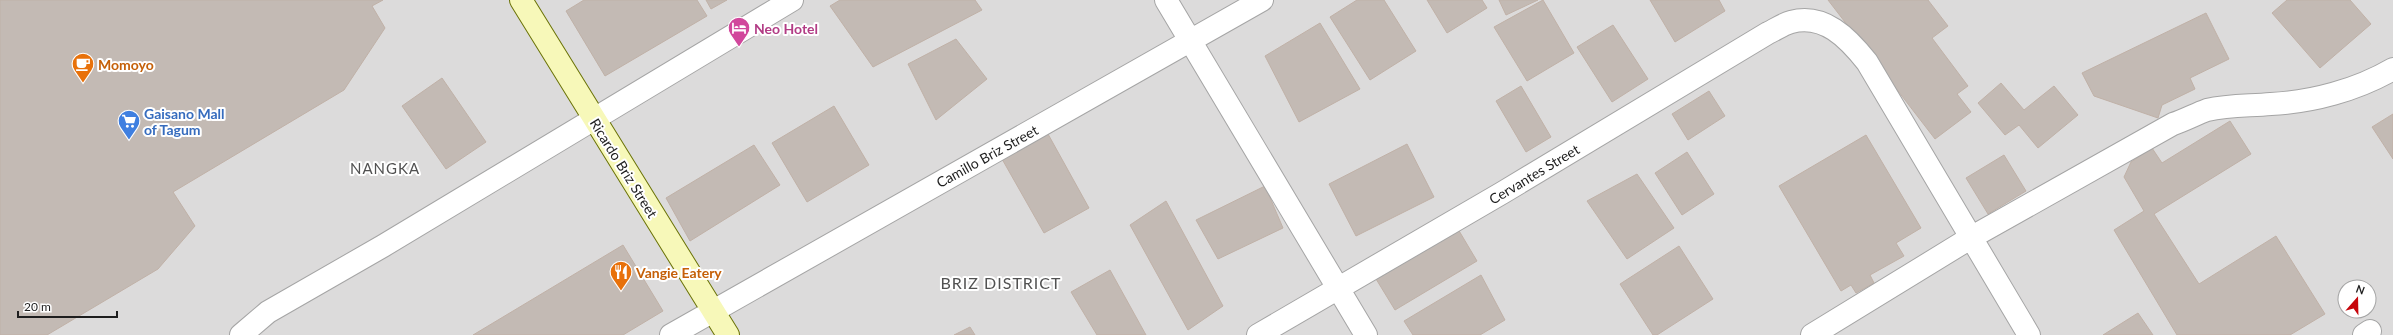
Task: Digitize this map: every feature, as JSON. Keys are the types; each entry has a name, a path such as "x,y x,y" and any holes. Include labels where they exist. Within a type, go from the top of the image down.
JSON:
{"street":[{"name":"Ricardo Briz Street","path":"521,0 728,335"},
{"path":"241,335 268,312 383,246 792,0"},
{"path":"1166,0 1366,335"},
{"name":"Camillo Briz Street","path":"671,335 712,310 1191,42 1262,0"},
{"name":"Cervantes Street","path":"1258,335 1502,193 1768,33 1790,22 1811,21 1833,27 1852,42 1867,62 2029,335"},
{"path":"1812,335 1972,237 2174,124 2207,111 2239,104 2271,104 2304,100 2355,87 2393,69"}],"shaded area":[{"path":"0,0 2393,0 2393,335 0,335"}],"building":[{"name":"Gaisano Mall of Tagum","path":"0,0 383,0 372,6 385,28 344,90 173,192 195,226 158,269 47,335 0,335"},
{"path":"584,0 697,0 707,16 605,76 566,11"},
{"path":"706,0 727,0 711,9"},
{"path":"840,0 975,0 982,10 873,67 830,6"},
{"path":"1357,0 1384,0 1416,51 1370,80 1330,17"},
{"path":"1427,0 1482,0 1487,8 1447,33"},
{"path":"1499,0 1538,0 1506,15"},
{"path":"1543,0 1574,53 1527,81 1494,27"},
{"path":"1650,0 1719,0 1725,11 1675,42"},
{"path":"1828,0 1928,0 1948,26 1932,38 1968,86 1957,94 1971,112 1935,139"},
{"path":"2287,0 2350,0 2371,24 2320,68 2272,13"},
{"path":"2206,13 2229,59 2190,78 2195,89 2162,105 2158,118 2094,96 2082,73"},
{"path":"1320,23 1360,89 1299,122 1265,56"},
{"path":"1613,25 1648,79 1612,102 1577,47"},
{"path":"956,39 987,79 936,120 908,64"},
{"path":"442,78 486,142 446,169 402,106"},
{"path":"2001,83 2024,110 2054,86 2078,115 2038,148 2019,125 2005,135 1978,103"},
{"path":"1521,86 1551,137 1526,152 1496,101"},
{"path":"1709,91 1725,116 1688,140 1672,114"},
{"path":"834,106 869,165 807,202 772,143"},
{"path":"2393,114 2393,159 2372,127"},
{"path":"2230,121 2251,154 2154,214 2199,284 2276,236 2325,314 2290,335 2177,335 2114,230 2144,211 2124,177 2131,162 2152,148 2162,163"},
{"path":"1048,134 1089,208 1044,233 1002,159"},
{"path":"1866,135 1921,228 1896,243 1904,256 1870,275 1874,283 1856,293 1851,285 1841,291 1779,186"},
{"path":"1407,144 1434,197 1356,236 1329,184"},
{"path":"754,145 780,185 690,241 666,198"},
{"path":"1687,152 1714,194 1682,215 1655,173"},
{"path":"2004,155 2026,191 1988,214 1966,178"},
{"path":"1637,174 1674,228 1627,259 1587,201"},
{"path":"1265,186 1283,228 1218,259 1196,220"},
{"path":"1166,201 1223,306 1188,330 1130,225"},
{"path":"1455,224 1477,261 1395,310 1373,274"},
{"path":"623,245 663,311 623,335 473,335"},
{"path":"1679,246 1713,299 1657,335 1653,335 1620,284"},
{"path":"1110,270 1146,335 1097,335 1071,292"},
{"path":"1481,275 1505,320 1480,335 1413,335 1404,321"},
{"path":"2138,313 2153,335 2103,335"},
{"path":"970,327 975,335 954,335"}],"place":[{"name":"Neo Hotel","path":"739,48"},
{"name":"Momoyo","path":"83,84"},
{"name":"Gaisano Mall of Tagum","path":"129,140"},
{"name":"Vangie Eatery","path":"621,292"}],"district":[{"name":"NANGKA","path":"385,168"},
{"name":"BRIZ DISTRICT","path":"1001,282"}]}
